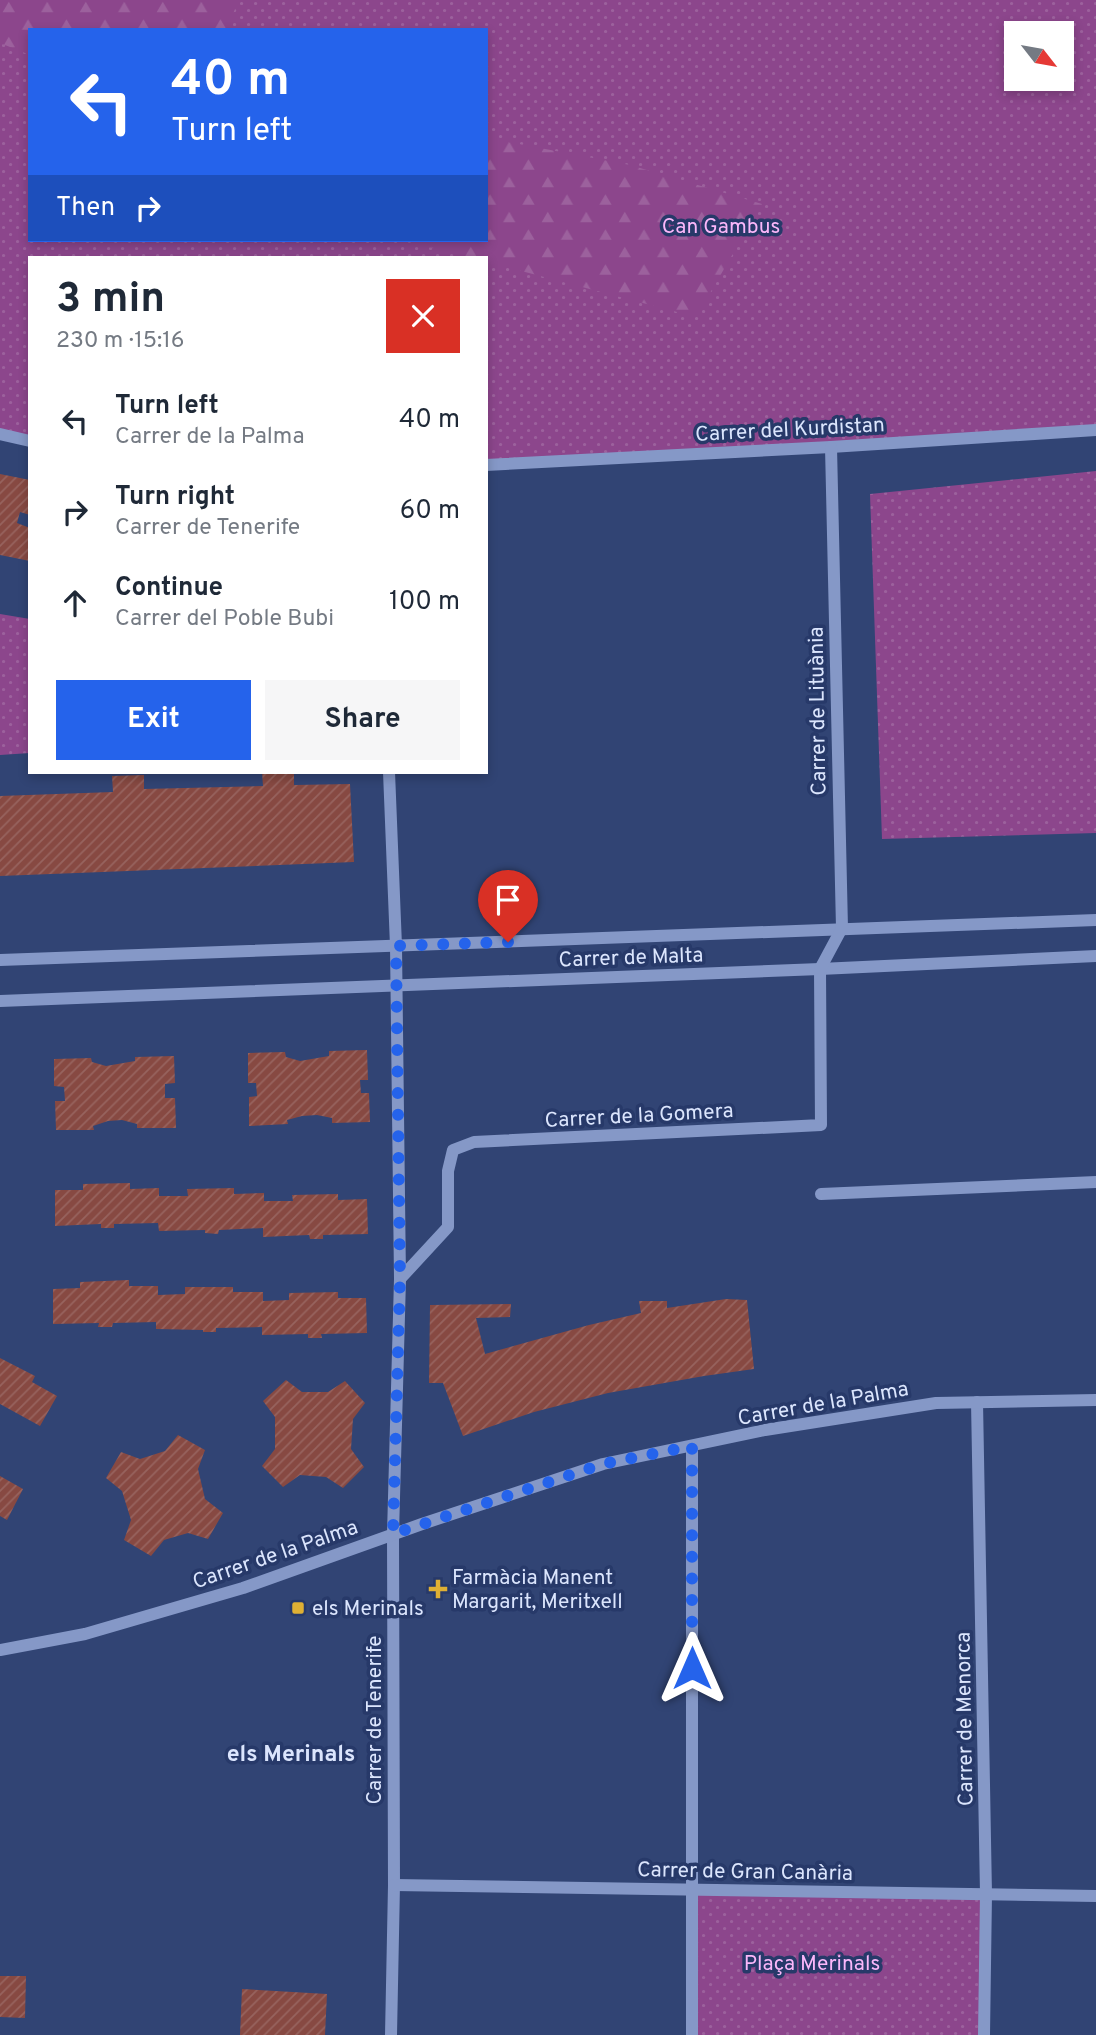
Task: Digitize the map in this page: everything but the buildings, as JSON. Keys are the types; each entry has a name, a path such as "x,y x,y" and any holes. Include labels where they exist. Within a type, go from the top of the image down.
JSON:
{"street":[{"name":"Carrer del Kurdistan","path":"488,465 1096,430"},
{"path":"0,434 28,440"},
{"name":"Carrer de Lituània","path":"820,969 842,928 831,447"},
{"name":"Carrer de Tenerife","path":"389,774 396,946 400,1279 393,1534 394,1885 391,2035"},
{"name":"Carrer de Malta","path":"0,960 1096,920"},
{"name":"Carrer de Malta","path":"0,1001 1096,956"},
{"name":"Carrer de la Gomera","path":"400,1279 448,1227 448,1171 453,1150 474,1142 821,1125 820,969"},
{"path":"821,1195 1096,1182"},
{"name":"Carrer de la Palma","path":"0,1650 85,1634 243,1588 393,1534 603,1464 765,1430 936,1403 1096,1401"},
{"name":"Carrer de Menorca","path":"977,1402 986,1894 984,2035"},
{"path":"692,1446 692,2035"},
{"name":"Carrer de Gran Canària","path":"394,1885 1096,1896"}],"green space":[{"name":"Can Gambus","path":"0,0 1096,0 1096,430 488,465 488,256 28,256 28,441 0,434"},
{"path":"0,0 238,0 229,28 28,28 28,54 0,43"},
{"path":"488,138 630,165 762,204 696,317 488,262 488,256 464,256 409,242 488,242"},
{"path":"1096,471 1096,833 882,839 870,494"},
{"path":"0,614 28,619 28,753 0,755"},
{"name":"Plaça Merinals","path":"693,1890 986,1894 984,2035 692,2035"}],"place":[{"name":"Farmàcia Manent Margarit, Meritxell","path":"438,1589"},
{"name":"els Merinals","path":"298,1608"}],"district":[{"name":"els Merinals","path":"291,1753"}],"route":[{"path":"508,942 396,946 400,1279 393,1534 603,1464 692,1446 692,1668"}]}
